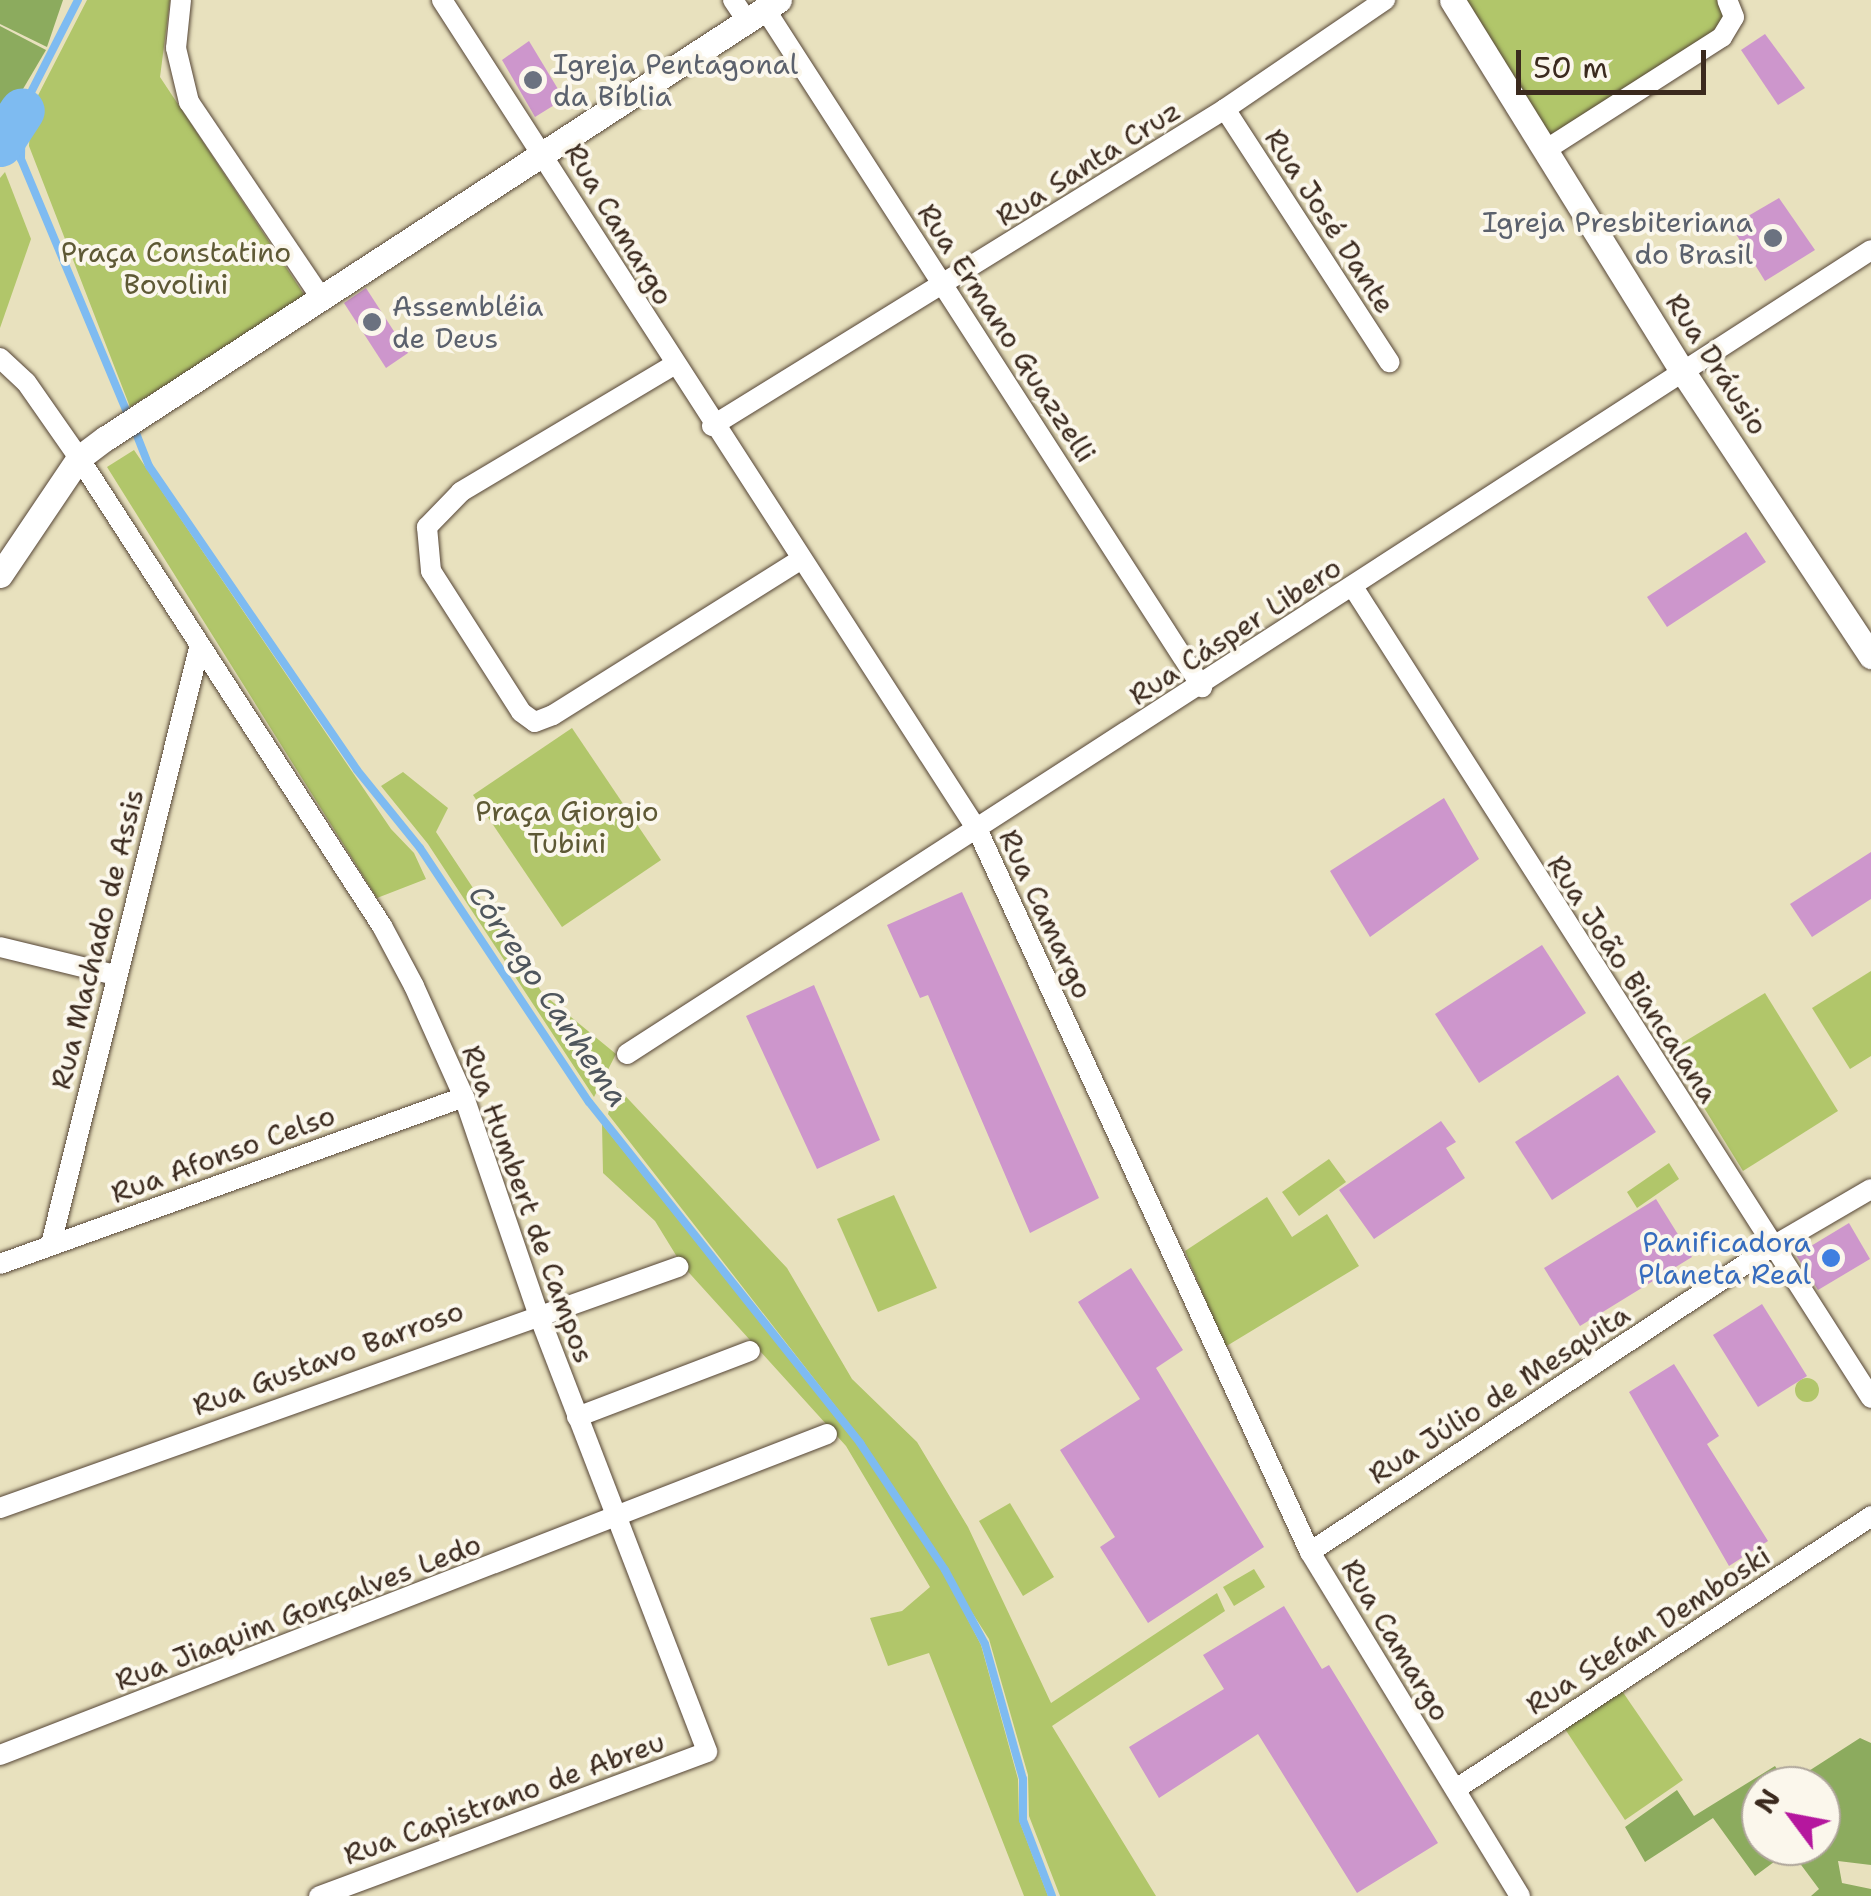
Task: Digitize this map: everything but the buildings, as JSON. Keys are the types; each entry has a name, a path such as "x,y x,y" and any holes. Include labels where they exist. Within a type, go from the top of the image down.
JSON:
{"street":[{"path":"182,0 176,48 189,102 320,295"},
{"name":"Rua Camargo","path":"442,0 545,154 672,366 978,831 1310,1552 1520,1896"},
{"name":"Rua Santa Cruz","path":"712,426 944,286 1225,108 1385,0"},
{"name":"Rua Dráusio","path":"1452,0 1684,372 1871,656"},
{"path":"1547,149 1722,37 1734,17 1728,0"},
{"path":"0,575 79,458 234,349 545,154 756,8"},
{"name":"Rua Ermano Guazzelli","path":"756,8 944,286 1202,687"},
{"name":"Rua José Dante","path":"1225,108 1389,362"},
{"name":"Rua Cásper Libero","path":"627,1054 1202,687 1871,250"},
{"name":"Rua Humbert de Campos","path":"0,358 26,382 79,458 382,926 464,1097 538,1312 707,1752"},
{"path":"672,366 461,492 427,527 431,571 520,712 536,722 553,715 800,560"},
{"name":"Rua João Biancalana","path":"1353,587 1871,1398"},
{"name":"Rua Machado de Assis","path":"51,1244 199,648"},
{"path":"0,947 116,975"},
{"name":"Rua Afonso Celso","path":"0,1264 464,1097"},
{"name":"Rua Júlio de Mesquita","path":"1310,1552 1773,1246 1871,1190"},
{"name":"Rua Gustavo Barroso","path":"0,1508 538,1312 678,1267"},
{"path":"577,1417 750,1351"},
{"name":"Rua Jiaquim Gonçalves Ledo","path":"0,1756 827,1434"},
{"name":"Rua Stefan Demboski","path":"1456,1789 1871,1516"},
{"name":"Rua Capistrano de Abreu","path":"319,1896 707,1752"}],"green space":[{"path":"0,0 63,0 47,47 0,24"},
{"name":"Praça Constatino Bovolini","path":"87,0 170,0 160,77 307,299 130,407 29,146 31,109"},
{"path":"1462,0 1722,0 1733,17 1722,33 1551,139"},
{"path":"0,26 46,50 0,128"},
{"path":"5,172 31,239 0,328 0,178"},
{"path":"134,450 391,829 414,853 426,879 377,898 107,467"},
{"name":"Praça Giorgio Tubini","path":"572,728 661,860 562,927 473,795"},
{"path":"403,772 448,808 436,832 543,994 616,1054 594,1097 428,844 381,786"},
{"path":"1871,971 1871,1056 1850,1069 1812,1008"},
{"path":"1765,993 1838,1111 1743,1171 1669,1051"},
{"path":"616,1086 787,1268 852,1379 917,1442 968,1527 1051,1703 1217,1593 1225,1611 1052,1726 1156,1896 1060,1896 1029,1816 1028,1775 989,1639 861,1439 608,1114"},
{"path":"602,1124 859,1446 943,1572 981,1645 1018,1779 1019,1820 1048,1896 1024,1896 929,1653 888,1666 870,1618 902,1611 930,1587 846,1446 682,1265 655,1221 603,1173"},
{"path":"1329,1159 1346,1182 1299,1216 1282,1192"},
{"path":"1669,1163 1679,1179 1637,1208 1627,1192"},
{"path":"894,1195 937,1288 878,1312 837,1219"},
{"path":"1267,1197 1292,1237 1327,1214 1359,1266 1225,1347 1185,1251"},
{"path":"1807,1378 1816,1381 1816,1399 1807,1402 1798,1399 1795,1390 1798,1381"},
{"path":"1010,1503 1054,1577 1023,1596 979,1521"},
{"path":"1254,1569 1265,1587 1234,1606 1223,1587"},
{"path":"1620,1688 1683,1780 1625,1820 1563,1726"},
{"path":"1860,1738 1871,1743 1871,1865 1841,1861 1841,1766 1817,1766"},
{"path":"1741,1787 1741,1857 1713,1818 1645,1862 1625,1827 1677,1790 1694,1816"},
{"path":"1748,1866 1768,1866 1755,1876"},
{"path":"1802,1866 1839,1866 1842,1883 1871,1889 1871,1896 1811,1896 1819,1889"}],"waterway":[{"name":"Córrego Canhema","path":"78,0 22,110 21,159 128,415"},
{"path":"0,144 22,110"},
{"name":"Córrego Canhema","path":"134,428 149,466 357,770 420,848 589,1102 860,1443 945,1570 985,1644 1023,1779 1023,1820 1052,1896"}],"place":[{"name":"Igreja Pentagonal da Bíblia","path":"533,80"},
{"name":"Igreja Presbiteriana do Brasil","path":"1773,238"},
{"name":"Assembléia de Deus","path":"372,322"},
{"name":"Panificadora Planeta Real","path":"1831,1258"}]}
